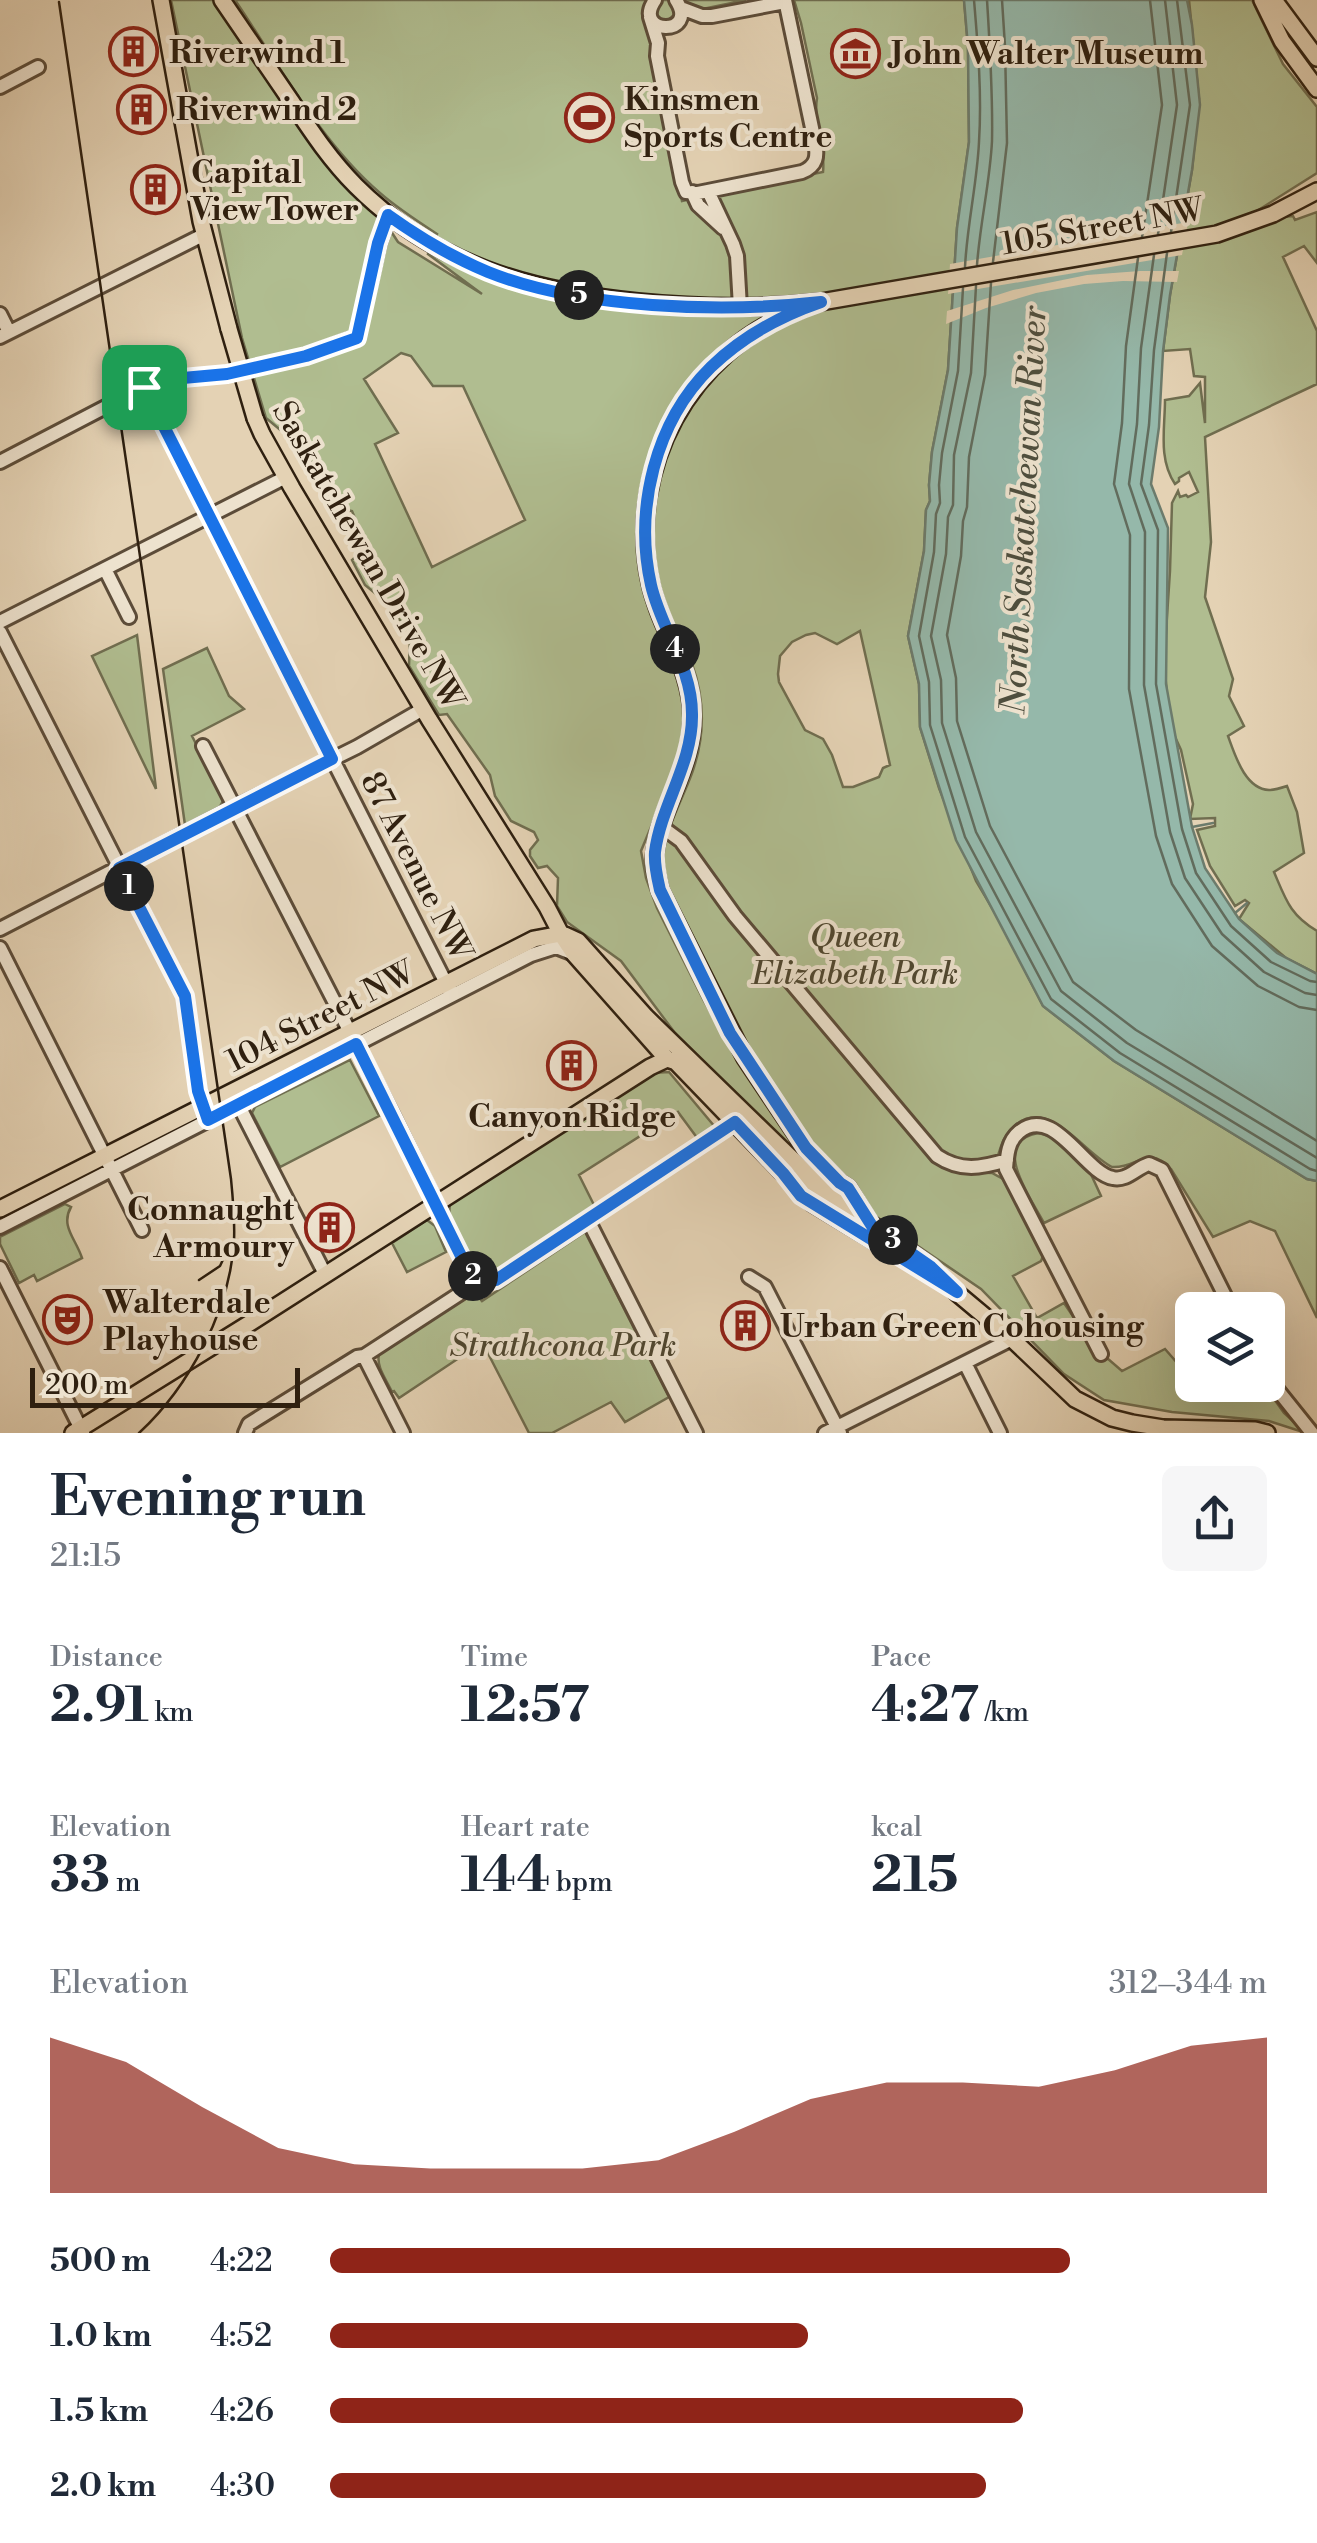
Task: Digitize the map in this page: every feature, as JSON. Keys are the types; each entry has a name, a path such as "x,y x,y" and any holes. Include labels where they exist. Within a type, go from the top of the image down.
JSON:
{"main road":[{"name":"Saskatchewan Drive NW","path":"161,0 204,234 262,434 561,934 574,954 667,1059 676,1062 735,1122 801,1196 957,1292"},
{"path":"222,0 324,149 354,185 426,242 492,274 574,294 695,307 821,302"},
{"path":"1262,0 1282,41 1317,90"},
{"path":"1274,0 1317,58"},
{"name":"105 Street NW","path":"821,302 1217,234 1273,214 1317,191"},
{"path":"821,302 764,327 710,368 670,426 651,479 644,528 650,583 685,672 692,702 692,733 655,850 655,869 660,890 730,1033 806,1148 848,1188 872,1226"},
{"path":"534,939 545,922 546,907"},
{"name":"Saskatchewan Drive NW","path":"561,934 578,941 646,1017 834,1200 931,1267 1012,1338 1074,1400 1112,1418 1164,1430 1268,1433"},
{"name":"104 Street NW","path":"0,1209 108,1162 206,1113 448,989 534,939 561,934"},
{"path":"79,1431 667,1059 646,1017"},
{"name":"Saskatchewan Drive NW","path":"783,1173 820,1200 834,1200"},
{"path":"834,1200 841,1192 840,1183"}],"street":[{"path":"655,0 650,17 686,192 708,191 812,167 816,160 815,142 785,1 712,16 702,16 679,4"},
{"path":"658,43 680,18 679,4"},
{"path":"650,17 657,25 671,27"},
{"path":"0,87 38,67"},
{"path":"708,191 737,256 740,307"},
{"path":"692,192 704,212 728,233"},
{"path":"0,462 144,387 306,356 357,338 388,215"},
{"path":"0,314 4,335 204,234"},
{"name":"87 Avenue NW","path":"144,387 448,989"},
{"path":"0,622 286,478"},
{"path":"104,569 129,617"},
{"path":"0,632 185,996 198,1091 206,1113"},
{"path":"0,929 423,709"},
{"path":"203,746 468,1270 480,1280 496,1280 735,1122"},
{"path":"662,827 681,841 735,916 937,1156 969,1169 1007,1164"},
{"name":"104 Street NW","path":"448,989 545,948 558,946 574,954"},
{"path":"0,948 142,1230"},
{"path":"235,1098 325,1274"},
{"path":"1101,1354 1007,1164 1009,1146 1022,1130 1035,1126 1052,1130 1107,1177 1125,1177 1144,1165 1154,1165 1165,1174 1223,1292"},
{"name":"104 Street NW","path":"0,1227 108,1162"},
{"path":"588,1220 696,1433"},
{"path":"0,1268 79,1431"},
{"path":"749,1277 765,1287 834,1431 1012,1338"},
{"path":"245,1433 257,1419 467,1289"},
{"path":"364,1356 403,1433"},
{"path":"965,1363 1000,1433"},
{"path":"1285,1399 1312,1433"}],"green space":[{"name":"Queen Elizabeth Park","path":"171,0 218,0 398,242 482,294 428,254 437,234 387,199 339,151 235,0 746,0 674,15 659,28 651,51 682,201 823,172 817,98 794,0 964,0 969,142 957,228 948,370 932,452 924,551 908,636 919,684 920,727 976,881 1043,1006 1114,1061 1307,1179 1317,1181 1317,1318 1275,1231 1250,1221 1213,1237 1171,1169 1155,1158 1112,1167 1061,1127 1033,1117 1019,1122 1006,1136 997,1158 963,1172 992,1173 1003,1179 1044,1254 1041,1261 1013,1276 1037,1318 1064,1303 1093,1346 1122,1371 1165,1349 1175,1360 1175,1402 1276,1402 1306,1433 1269,1421 1172,1412 1104,1400 1064,1374 981,1289 871,1214 849,1180 813,1148 729,1022 664,886 665,842 692,773 701,732 701,705 692,664 686,685 684,748 641,851 646,878 704,1001 804,1159 784,1144 675,1033 621,961 567,922 557,906 558,878 547,866 538,868 530,856 538,840 534,832 511,821 495,796 490,775 447,714 439,715 409,666 410,634 387,603 365,585 352,560 367,547 352,511 331,507 309,458 266,418 242,338","holes":["401,353 411,356 433,386 463,386 525,520 432,567 375,444 398,433 364,379","860,631 890,765 883,768 879,777 843,787 823,739 805,730 779,682 780,656 792,642 815,633 837,644"]},
{"path":"1189,0 1252,0 1283,64 1317,107 1317,173 1252,214 1293,216 1295,220 1317,212 1317,263 1304,246 1283,257 1317,331 1317,384 1205,437 1211,542 1205,597 1233,679 1229,696 1244,726 1228,736 1238,761 1253,784 1271,790 1287,786 1297,812 1304,853 1274,872 1295,913 1317,931 1317,974 1286,958 1239,919 1249,903 1245,900 1235,906 1210,866 1197,830 1215,826 1215,818 1190,819 1193,804 1181,750 1170,726 1164,662 1172,503 1178,491 1180,497 1198,492 1189,472 1175,484 1166,464 1165,400 1189,396 1200,383 1205,423 1205,377 1194,376 1190,349 1163,351 1192,170 1199,99"},
{"path":"137,635 156,789 92,656"},
{"path":"207,648 229,696 244,709 192,736 224,799 219,808 185,825 163,669"},
{"path":"350,1060 379,1116 280,1167 252,1113 255,1107"},
{"path":"669,1072 715,1127 698,1139 678,1112 579,1175 594,1205 502,1268 488,1273 479,1270 449,1218 450,1201 652,1073"},
{"path":"1038,1133 1050,1136 1089,1170 1101,1196 1044,1223 1023,1186 1015,1159 1016,1147 1024,1138"},
{"path":"65,1204 71,1207 68,1226 82,1258 37,1281 34,1275 19,1283 0,1237"},
{"path":"427,1220 435,1226 446,1252 407,1272 392,1243"},
{"name":"Strathcona Park","path":"585,1232 669,1397 625,1422 611,1402 552,1433 529,1433 478,1334 472,1338 477,1346 399,1398 392,1392 380,1368 379,1354 473,1291 482,1301"}],"water":[{"name":"North Saskatchewan River","path":"964,0 1187,0 1200,105 1170,295 1151,484 1168,528 1166,684 1192,827 1205,868 1239,919 1277,953 1317,974 1317,1181 1307,1179 1114,1061 1043,1006 956,840 920,727 919,684 908,636 924,551 932,452 948,370 957,228 969,142"}],"pier":[{"path":"1188,222 1182,255 948,294 950,264"},
{"path":"1179,271 1177,282 1084,284 1036,293 946,324 947,311 1013,290 1087,275"}],"waterway":[{"path":"1192,827 1213,823"},
{"path":"1235,913 1247,903"}],"tram line":[{"path":"59,2 234,1210 231,1267 204,1346 174,1393 139,1433"},
{"path":"199,1280 220,1266 228,1249"}],"place":[{"name":"Riverwind 1","path":"134,52"},
{"name":"John Walter Museum","path":"856,53"},
{"name":"Riverwind 2","path":"141,109"},
{"name":"Kinsmen Sports Centre","path":"589,117"},
{"name":"Capital View Tower","path":"156,190"},
{"name":"Canyon Ridge","path":"572,1066"},
{"name":"Connaught Armoury","path":"329,1227"},
{"name":"Walterdale Playhouse","path":"68,1320"},
{"name":"Urban Green Cohousing","path":"745,1326"}],"route":[{"path":"388,215 426,242 468,264 534,286 695,307 821,302 764,327 710,368 670,426 651,479 644,528 650,583 685,672 692,702 692,733 655,850 655,869 660,890 730,1033 806,1148 848,1188 872,1226 931,1267 957,1292 801,1196 735,1122 496,1280 486,1282 468,1270 356,1044 208,1120 198,1091 185,996 119,868 332,759 144,387 306,356 357,338 388,215"}]}
